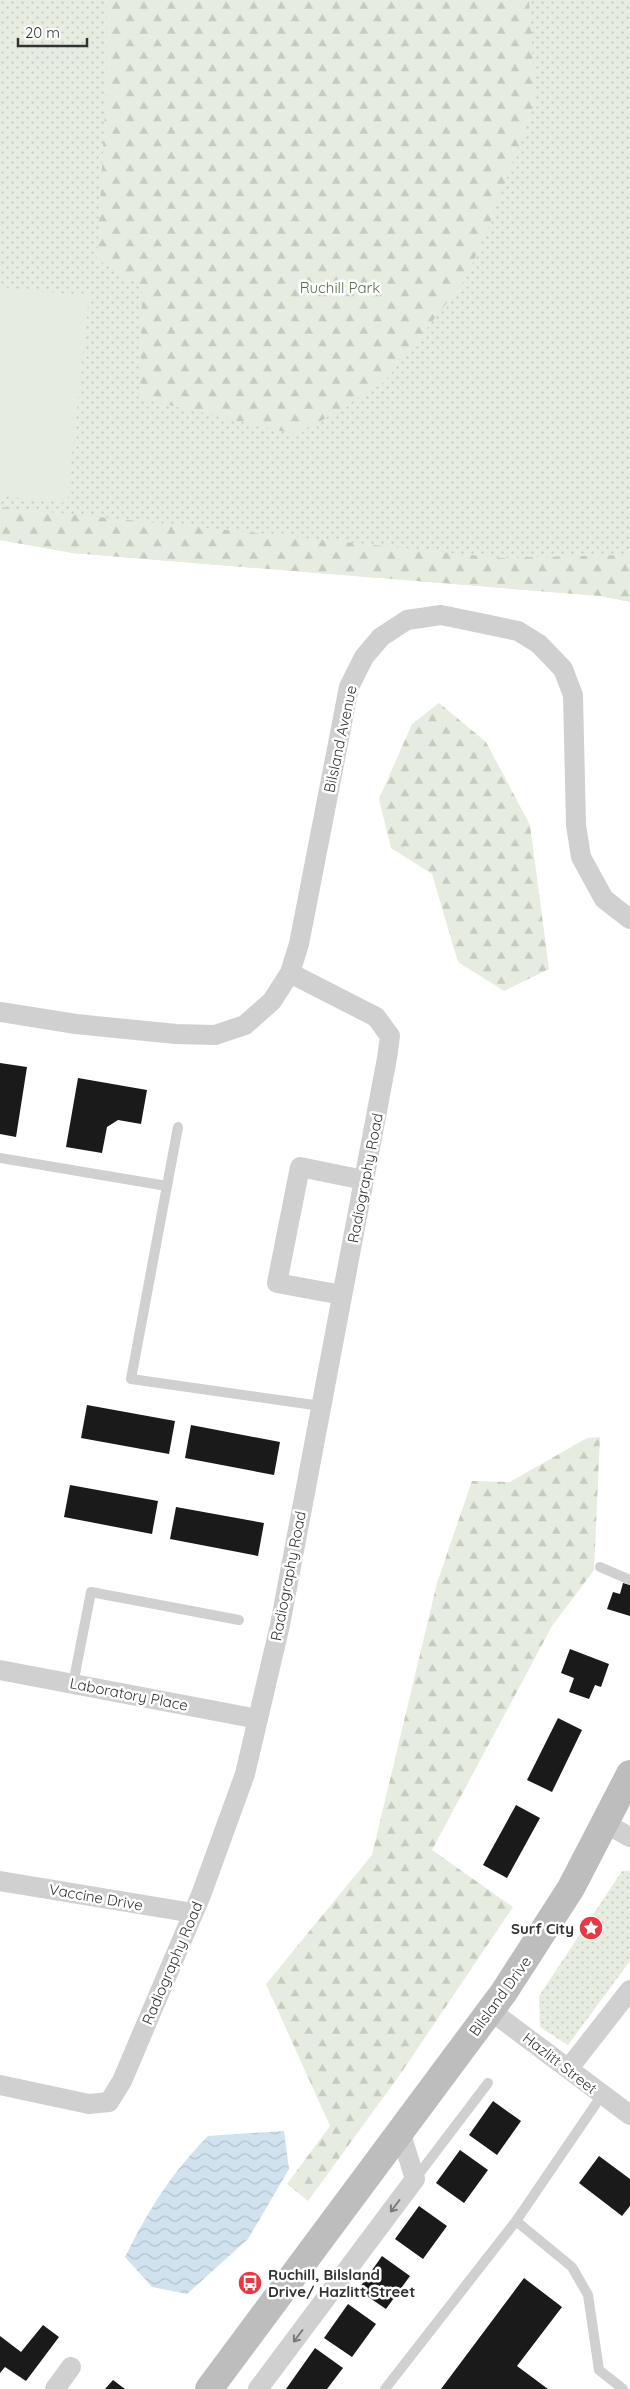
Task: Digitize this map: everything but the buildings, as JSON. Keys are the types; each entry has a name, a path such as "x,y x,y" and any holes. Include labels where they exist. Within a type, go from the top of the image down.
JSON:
{"main road":[{"name":"Bilsland Drive","path":"209,2389 491,2010 548,1926 606,1824 630,1774"}],"street":[{"name":"Bilsland Avenue","path":"0,1012 76,1024 176,1034 215,1035 245,1025 272,1001 290,973 301,934 349,687 364,657 382,637 407,620 441,614 518,631 539,644 564,670 573,695 576,824 581,857 604,900 630,919"},
{"name":"Radiography Road","path":"0,2085 90,2104 109,2102 122,2081 193,1913 245,1774 280,1625 390,1036 376,1018 290,973"},
{"path":"342,1295 277,1283 300,1167 364,1180"},
{"name":"Laboratory Place","path":"0,1670 258,1718"},
{"path":"606,1824 630,1836"},
{"name":"Vaccine Drive","path":"0,1880 193,1913"},
{"path":"569,2068 630,1990"},
{"name":"Hazlitt Street","path":"491,2010 630,2115"},
{"path":"258,2389 415,2179 400,2131"},
{"path":"55,2389 71,2367"}],"lane":[{"path":"178,1127 131,1378 321,1406"},
{"path":"0,1158 167,1186"},
{"path":"600,1567 630,1580"},
{"path":"73,1684 91,1592 239,1620"},
{"path":"415,2179 488,2082"},
{"path":"385,2389 516,2221 602,2095"},
{"path":"516,2221 572,2267 588,2295 599,2370 623,2389"}],"green space":[{"name":"Ruchill Park","path":"0,0 630,0 630,602 601,596 73,553 0,540"},
{"path":"109,0 529,0 536,101 486,233 465,280 384,382 298,435 140,398 142,285 128,279 97,259 107,74 107,6"},
{"path":"0,287 89,296 67,503 0,496"},
{"path":"0,507 501,558 630,555 630,602 601,596 73,553 0,540"},
{"path":"439,703 486,742 530,825 549,969 504,991 458,962 432,874 391,848 379,799 412,724"},
{"path":"600,1437 594,1570 552,1626 432,1850 513,1907 401,2073 308,2201 287,2184 330,2126 266,1984 372,1855 437,1583 472,1481 510,1482 587,1438"},
{"path":"622,1871 630,1871 630,1961 568,2045 540,2027 539,1996"}],"water":[{"path":"284,2131 289,2169 248,2239 187,2294 152,2287 125,2257 161,2193 182,2165 208,2136"}],"place":[{"name":"Surf City","path":"591,1928"},
{"name":"Ruchill, Bilsland Drive/ Hazlitt Street","path":"250,2283"}]}
